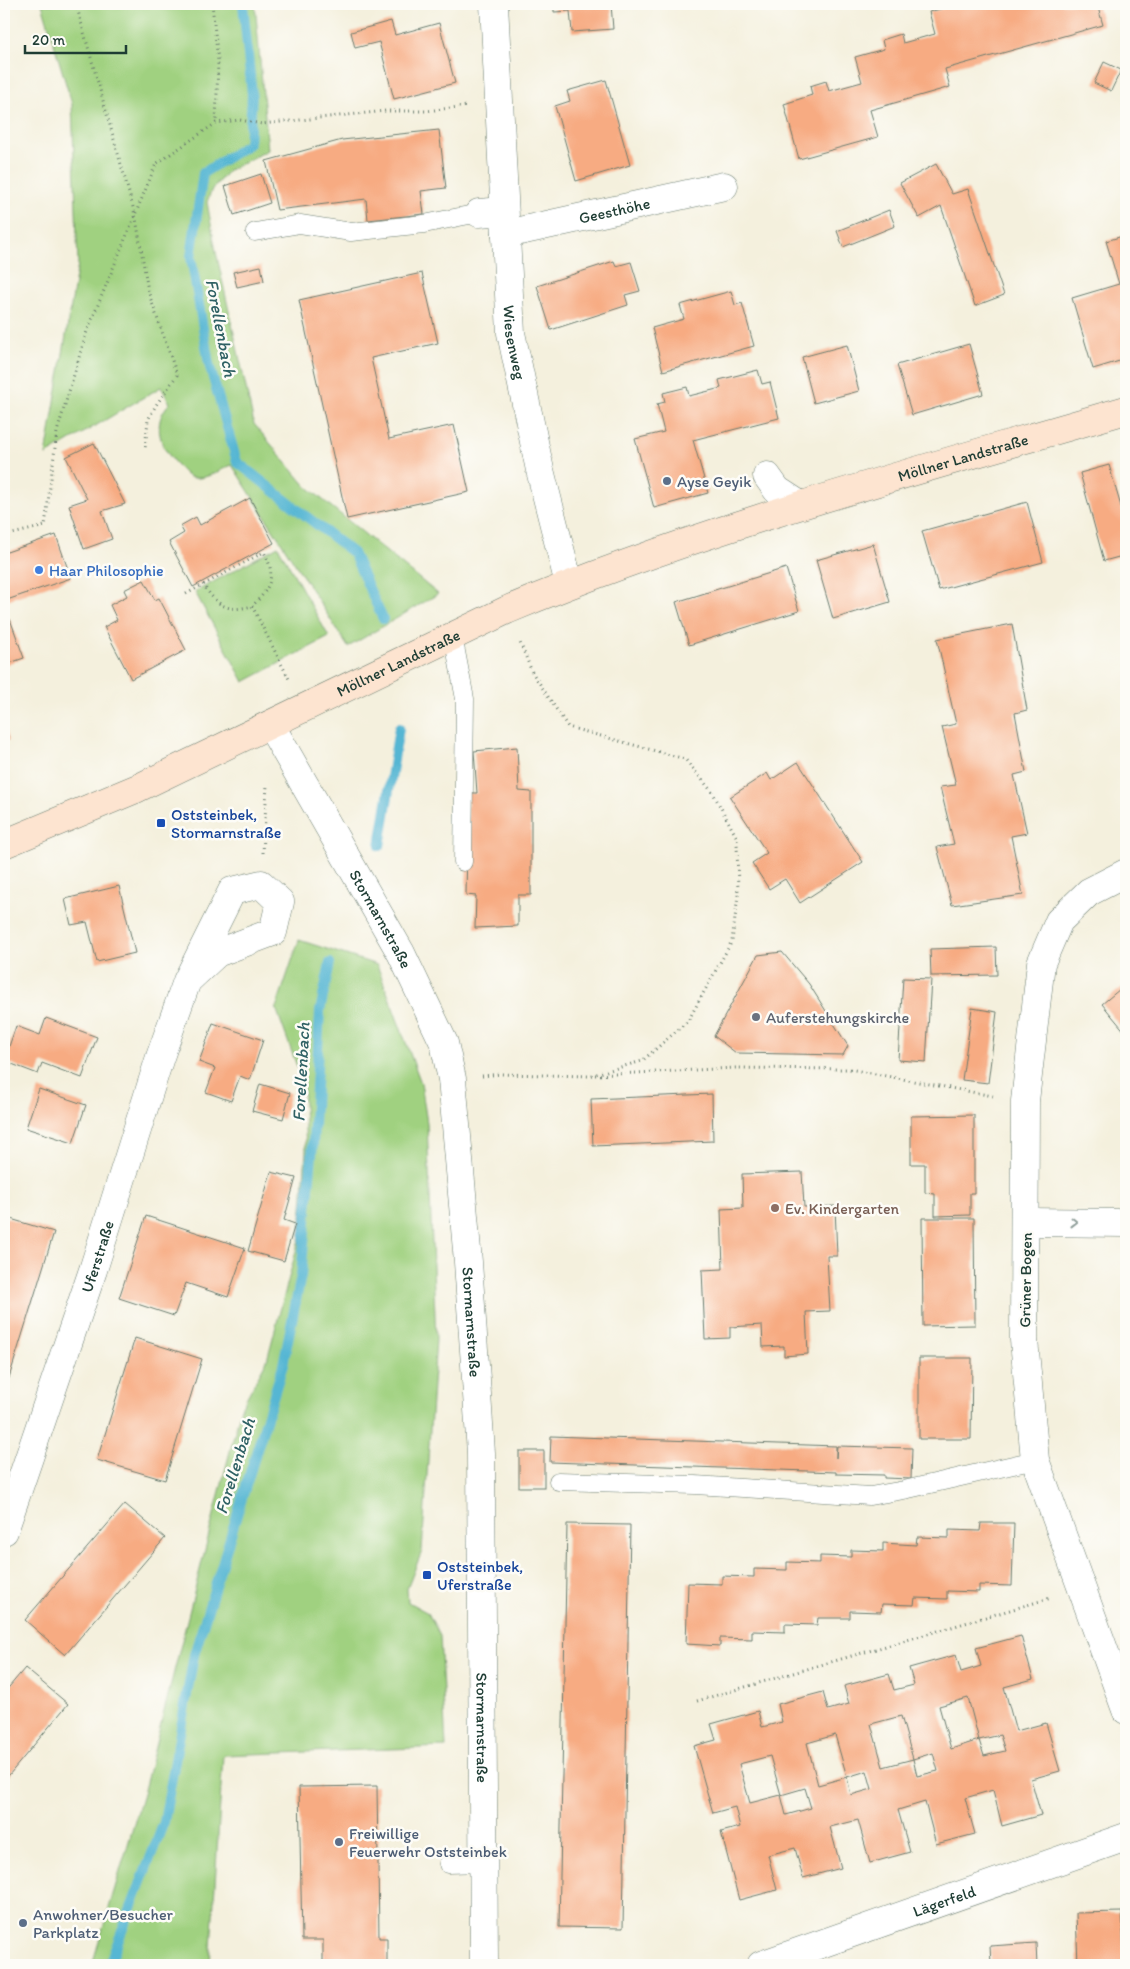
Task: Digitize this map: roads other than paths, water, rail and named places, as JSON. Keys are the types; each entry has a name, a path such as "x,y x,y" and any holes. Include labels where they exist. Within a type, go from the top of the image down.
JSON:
{"main road":[{"name":"Möllner Landstraße","path":"4,844 138,788 271,726 304,708 507,610 569,584 800,505 1126,410"}],"street":[{"name":"Wiesenweg","path":"494,4 498,103 496,219 511,334 550,467 569,584"},
{"name":"Geesthöhe","path":"496,219 724,186"},
{"path":"767,476 777,490 800,505"},
{"name":"Stormarnstraße","path":"271,726 401,953 444,1043 452,1079 468,1262 481,1453 484,1965"},
{"name":"Grüner Bogen","path":"1126,873 1089,892 1059,921 1041,963 1025,1101 1026,1222 1024,1340 1035,1460 1082,1589 1121,1683 1126,1710"},
{"name":"Uferstraße","path":"4,1531 93,1270 160,1057 187,981 232,891 261,884 280,902 273,932 217,952 187,981"},
{"path":"1026,1222 1126,1223"},
{"name":"Lägerfeld","path":"761,1965 1126,1837"}],"lane":[{"path":"255,232 300,224 351,232 496,219"},
{"path":"453,636 466,699 464,862"},
{"path":"558,1481 696,1486 870,1496 1035,1460"},
{"path":"448,1864 483,1863"}],"waterway":[{"name":"Forellenbach","path":"243,4 252,95 249,144 203,173 191,257 209,364 237,462 353,553 383,619"},
{"name":"Forellenbach","path":"380,846 399,728"},
{"name":"Forellenbach","path":"109,1965 164,1822 194,1655 283,1365 301,1276 313,1144 320,1011 330,963"}],"place":[{"name":"Ayse Geyik","path":"667,481"},
{"name":"Haar Philosophie","path":"39,570"},
{"name":"Oststeinbek, Stormarnstraße","path":"161,823"},
{"name":"Auferstehungskirche","path":"756,1017"},
{"name":"Ev. Kindergarten","path":"775,1208"},
{"name":"Oststeinbek, Uferstraße","path":"427,1575"},
{"name":"Freiwillige Feuerwehr Oststeinbek","path":"339,1842"},
{"name":"Anwohner/Besucher Parkplatz","path":"23,1923"}]}
